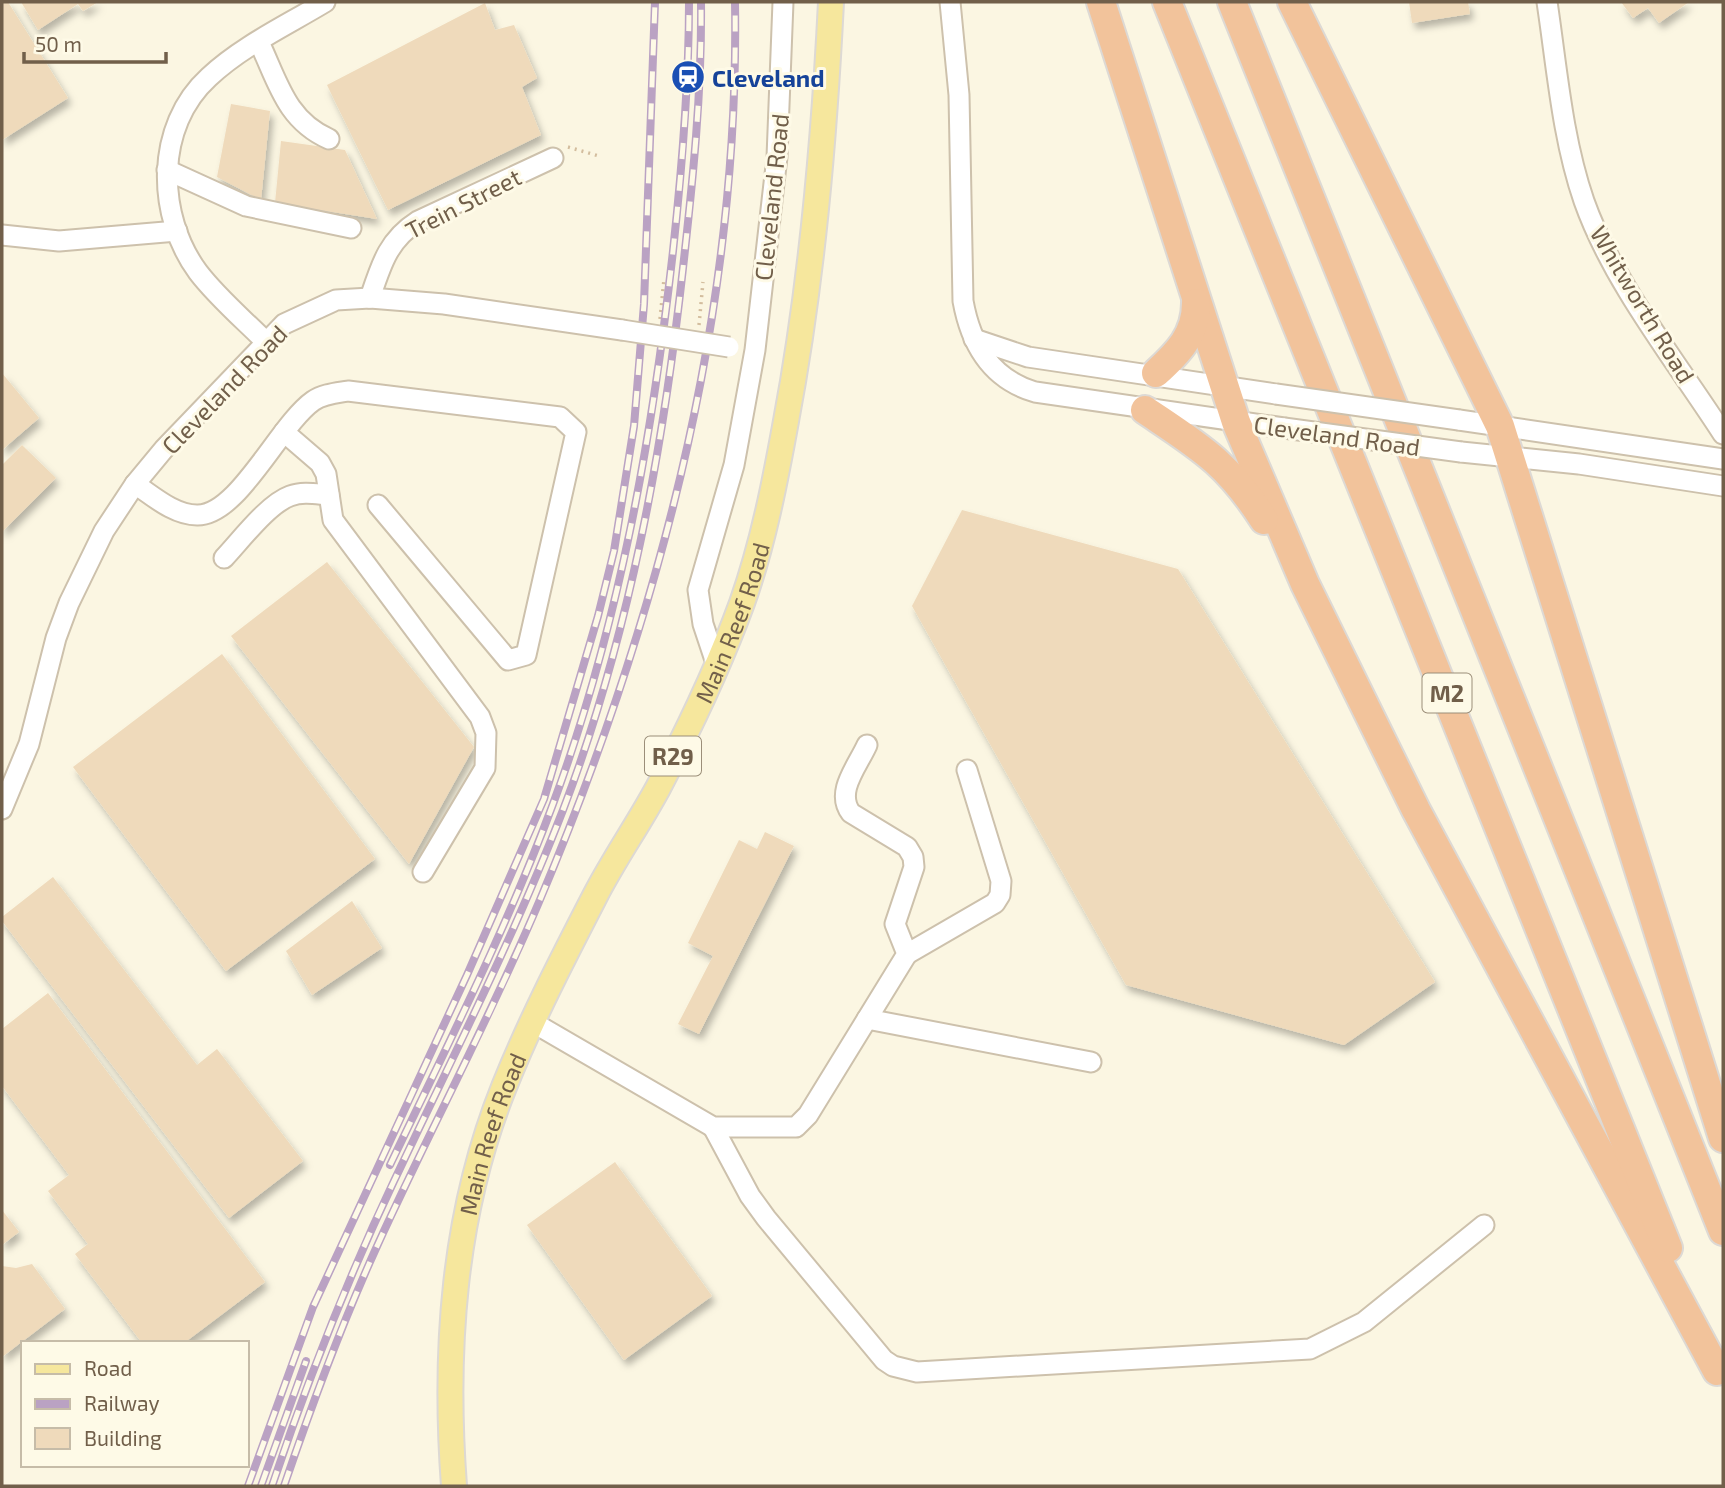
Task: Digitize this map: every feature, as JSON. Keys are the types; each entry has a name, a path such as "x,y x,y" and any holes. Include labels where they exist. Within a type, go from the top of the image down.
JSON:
{"highway":[{"path":"1101,2 1236,422 1305,583 1416,810 1720,1379"},
{"name":"M2","path":"1167,2 1419,622 1720,1379"},
{"name":"M2","path":"1232,2 1723,1231"},
{"path":"1292,2 1500,426 1723,1138"},
{"path":"1156,373 1185,345 1196,315 1196,299"},
{"path":"1145,410 1202,448 1235,477 1268,525 1326,636 1350,675"}],"main road":[{"name":"Main Reef Road","path":"454,1486 449,1361 464,1230 472,1189 500,1099 596,894 658,788 742,603 763,534 801,339 825,123 831,2"}],"street":[{"path":"265,341 198,271 177,231 171,210 167,170 174,132 196,90 228,61 325,2"},
{"name":"Cleveland Road","path":"716,663 703,624 698,590 734,465 755,350 777,157 783,2"},
{"name":"Cleveland Road","path":"950,2 959,95 963,301 974,338 986,362 1018,387 1145,410 1723,486"},
{"name":"Whitworth Road","path":"1547,2 1568,141 1585,203 1614,265 1723,434"},
{"path":"259,42 295,117 312,132 329,139"},
{"name":"Trein Street","path":"370,298 384,257 401,232 418,221 553,158"},
{"path":"167,170 246,206 351,228"},
{"path":"2,235 59,241 177,231"},
{"name":"Cleveland Road","path":"2,809 29,744 52,650 69,603 104,531 135,484 265,341 284,324 320,305 337,300 370,298 444,304 755,350"},
{"name":"Cleveland Road","path":"974,338 1028,357 1156,373 1276,394 1723,459"},
{"path":"135,484 173,509 199,516 208,513 226,504 313,401 327,394 348,391 560,417 576,432 526,655 516,660 508,660 378,505"},
{"path":"285,432 320,463 326,474 333,520 480,717 486,733 485,768 422,872"},
{"path":"224,558 278,503 303,492 329,495"},
{"path":"867,745 843,794 845,805 851,813 906,847 912,856 914,867 895,924 907,954"},
{"path":"534,1023 713,1127 796,1127 808,1115 907,954 995,903 1000,895 1001,881 967,770"},
{"path":"867,1019 1091,1062"},
{"path":"713,1127 755,1204 884,1360 893,1366 917,1372 1310,1349 1364,1322 1484,1225"}],"path":[{"path":"553,158 566,146 598,156"},
{"path":"658,336 664,279"},
{"path":"697,342 703,282"}],"building":[{"path":"2,2 8,2 68,98 2,140"},
{"path":"21,2 98,2 83,11 78,4 38,30"},
{"path":"1409,2 1468,2 1470,14 1412,23"},
{"path":"1621,2 1689,2 1659,23 1648,8 1633,18"},
{"path":"485,3 495,30 514,25 537,78 522,87 541,135 388,210 327,85"},
{"path":"231,104 270,111 261,200 217,177"},
{"path":"281,141 345,150 377,219 275,203"},
{"path":"2,373 39,418 2,450"},
{"path":"22,445 56,478 2,532 2,465"},
{"path":"962,510 1178,569 1435,982 1344,1045 1126,985 912,606"},
{"path":"327,562 474,747 409,864 231,636"},
{"path":"222,654 375,859 226,971 73,767"},
{"path":"765,832 794,846 699,1034 678,1024 713,956 688,943 739,840 757,849"},
{"path":"53,877 197,1065 217,1049 303,1161 229,1218 2,921 2,917"},
{"path":"352,901 382,948 312,995 286,951"},
{"path":"48,993 265,1282 187,1341 140,1341 75,1254 88,1244 48,1191 69,1175 2,1086 2,1029"},
{"path":"615,1162 712,1296 624,1360 527,1225"},
{"path":"2,1210 19,1232 2,1245"},
{"path":"32,1264 65,1309 2,1357 2,1266 16,1268"}],"railway":[{"path":"248,1486 313,1307 467,975 544,799 598,616 614,551 634,426 644,304 655,2"},
{"path":"390,1165 516,896 553,804 597,669 630,531 665,321 682,158 689,2"},
{"path":"272,1486 299,1408 360,1256 503,951 544,857 586,745 607,678 625,610 654,474 675,336 696,135 701,2"},
{"path":"284,1486 328,1364 365,1274 539,902 582,795 621,685 655,574 684,462 707,348 723,233 733,118 735,2"},
{"path":"261,1486 306,1361"}],"place":[{"name":"Cleveland","path":"688,77"}]}
